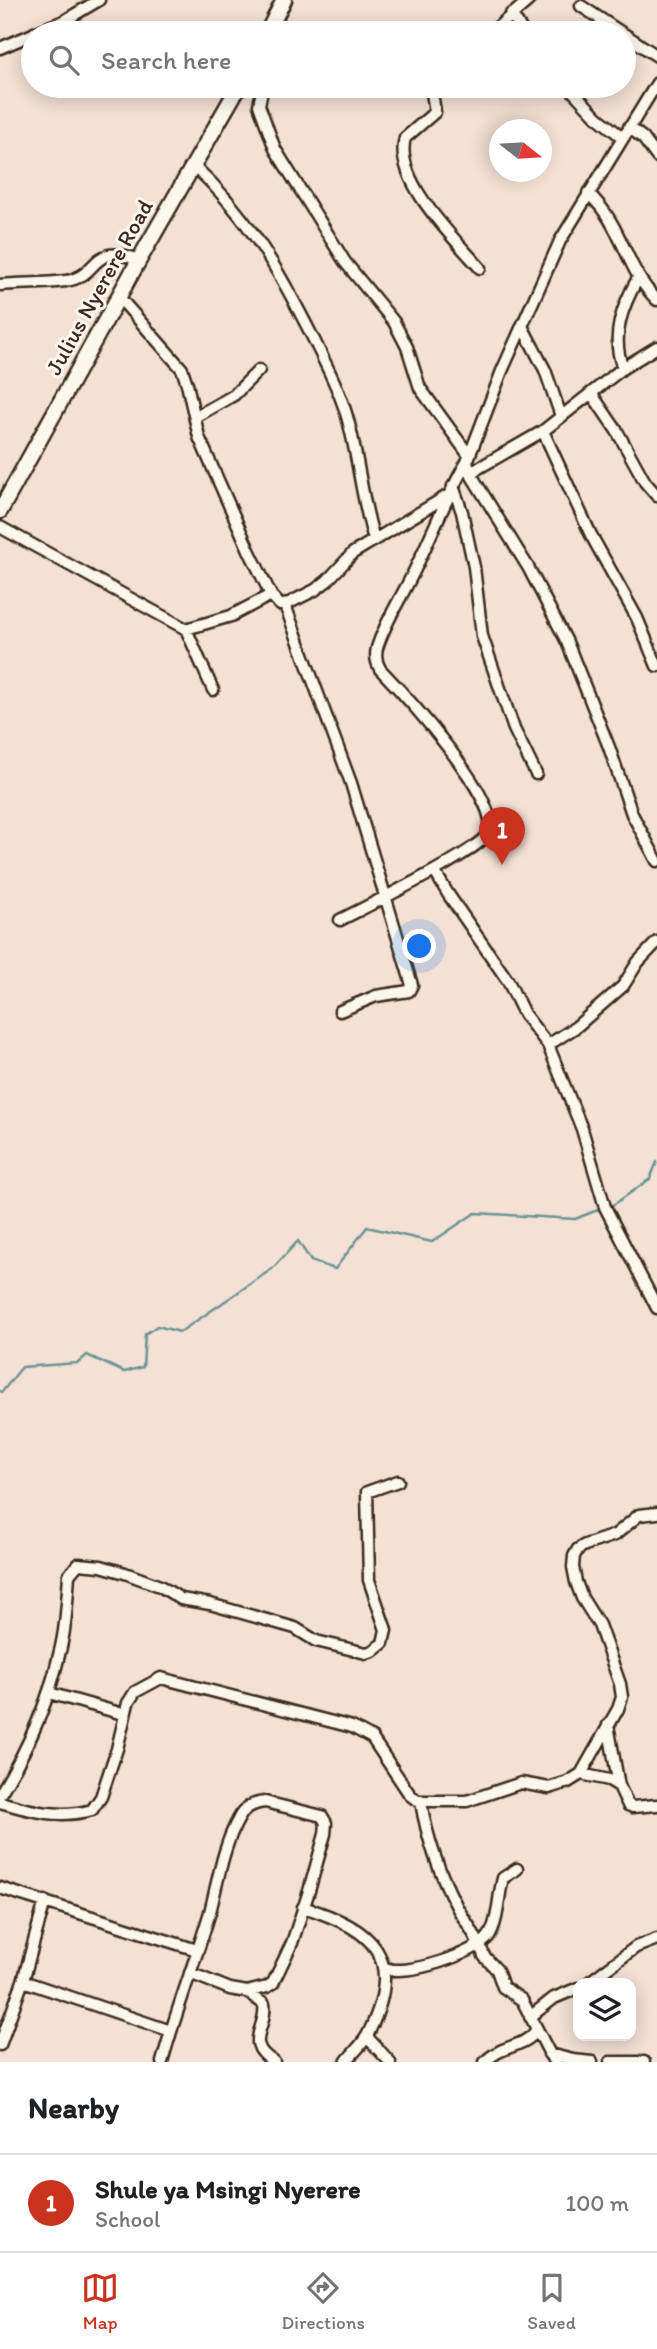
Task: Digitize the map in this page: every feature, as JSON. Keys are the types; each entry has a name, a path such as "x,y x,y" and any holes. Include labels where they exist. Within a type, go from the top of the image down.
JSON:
{"highway":[{"path":"273,21 284,0"},
{"name":"Julius Nyerere Road","path":"0,511 118,296 232,98"}],"street":[{"path":"64,21 99,0"},
{"path":"504,21 529,0"},
{"path":"581,6 604,21"},
{"path":"511,14 516,21"},
{"path":"0,48 21,39"},
{"path":"636,42 657,56"},
{"path":"340,920 435,872 482,840 491,828 484,802 448,746 380,669 376,650 467,458 560,241 657,83"},
{"path":"260,98 259,105 275,149 345,262 398,329 421,388 467,458 470,473 528,567 567,642 609,747 632,814 657,860"},
{"path":"433,98 435,112 405,138 405,158 418,193 428,209 480,268"},
{"path":"579,98 622,137"},
{"path":"629,127 643,138 657,156"},
{"path":"193,165 215,185 260,240 324,361 349,422 364,507 374,539"},
{"path":"588,193 610,218 638,278 657,300"},
{"path":"0,285 73,279 113,253 139,260"},
{"path":"623,368 617,344 619,324 638,278"},
{"path":"118,296 181,369 199,437 249,551 271,595 280,604 285,605 327,581 344,561 374,539 447,496"},
{"path":"522,326 555,393 561,416"},
{"path":"470,473 543,431 623,368 657,347"},
{"path":"195,417 234,395 259,370"},
{"path":"591,393 617,431 645,482 657,496"},
{"path":"543,431 591,536 636,618 657,666"},
{"path":"453,486 462,512 474,567 482,636 514,729 536,774"},
{"path":"0,527 186,629 214,690"},
{"path":"186,629 231,616 271,595"},
{"path":"285,605 351,783 402,946 412,988 408,992 376,996 340,1011"},
{"path":"435,872 508,981 524,1014 548,1045 582,1129 605,1207 656,1304"},
{"path":"548,1045 576,1027 623,986 638,962 657,942"},
{"path":"0,1794 50,1693 64,1632 69,1575 78,1564 101,1566 125,1573 160,1586 181,1600 210,1604 295,1628 316,1641 366,1653 383,1643 386,1630 369,1580 367,1492 398,1481"},
{"path":"0,1802 55,1814 92,1810 101,1797 117,1749 124,1714 135,1692 161,1678 352,1727 372,1738 410,1795 421,1802 467,1801 521,1783 549,1788 568,1782 581,1774 620,1704 620,1684 599,1625 576,1583 574,1556 578,1549 585,1545 615,1535 639,1515 657,1513"},
{"path":"50,1693 124,1714"},
{"path":"608,1725 619,1786 628,1805 657,1805"},
{"path":"581,1774 609,1780 619,1786"},
{"path":"162,2062 234,1828 246,1809 256,1802 265,1802 322,1816 326,1823 303,1907 292,1943 273,1983 247,1992 230,1989 190,1973"},
{"path":"421,1802 441,1872 484,1956 497,1970 503,1987 522,2000 551,2058 592,2062"},
{"path":"384,1967 394,1972 408,1970 452,1958 479,1946 490,1934 494,1924 503,1878 517,1869"},
{"path":"0,1888 197,1950"},
{"path":"0,2045 23,1981 45,1901"},
{"path":"303,1907 357,1929 379,1951 384,1967 382,1997 367,2037 346,2062"},
{"path":"595,1978 636,1947 657,1938"},
{"path":"23,1981 171,2031"},
{"path":"530,2017 554,1998 573,1990"},
{"path":"247,1992 264,2004 265,2012 258,2029 257,2041 264,2056 274,2062"},
{"path":"485,2062 500,2050 529,2040 536,2031"},
{"path":"367,2037 390,2062"},
{"path":"610,2062 644,2062"}],"waterway":[{"path":"613,1205 650,1179 657,1162"},
{"path":"0,1391 2,1392 22,1367 78,1363 87,1355 124,1372 143,1367 145,1334 157,1326 180,1332 272,1269 298,1241 311,1261 335,1269 367,1227 432,1242 475,1213 575,1219 600,1209"}],"place":[{"name":"Shule ya Msingi Nyerere","path":"502,865"}]}
